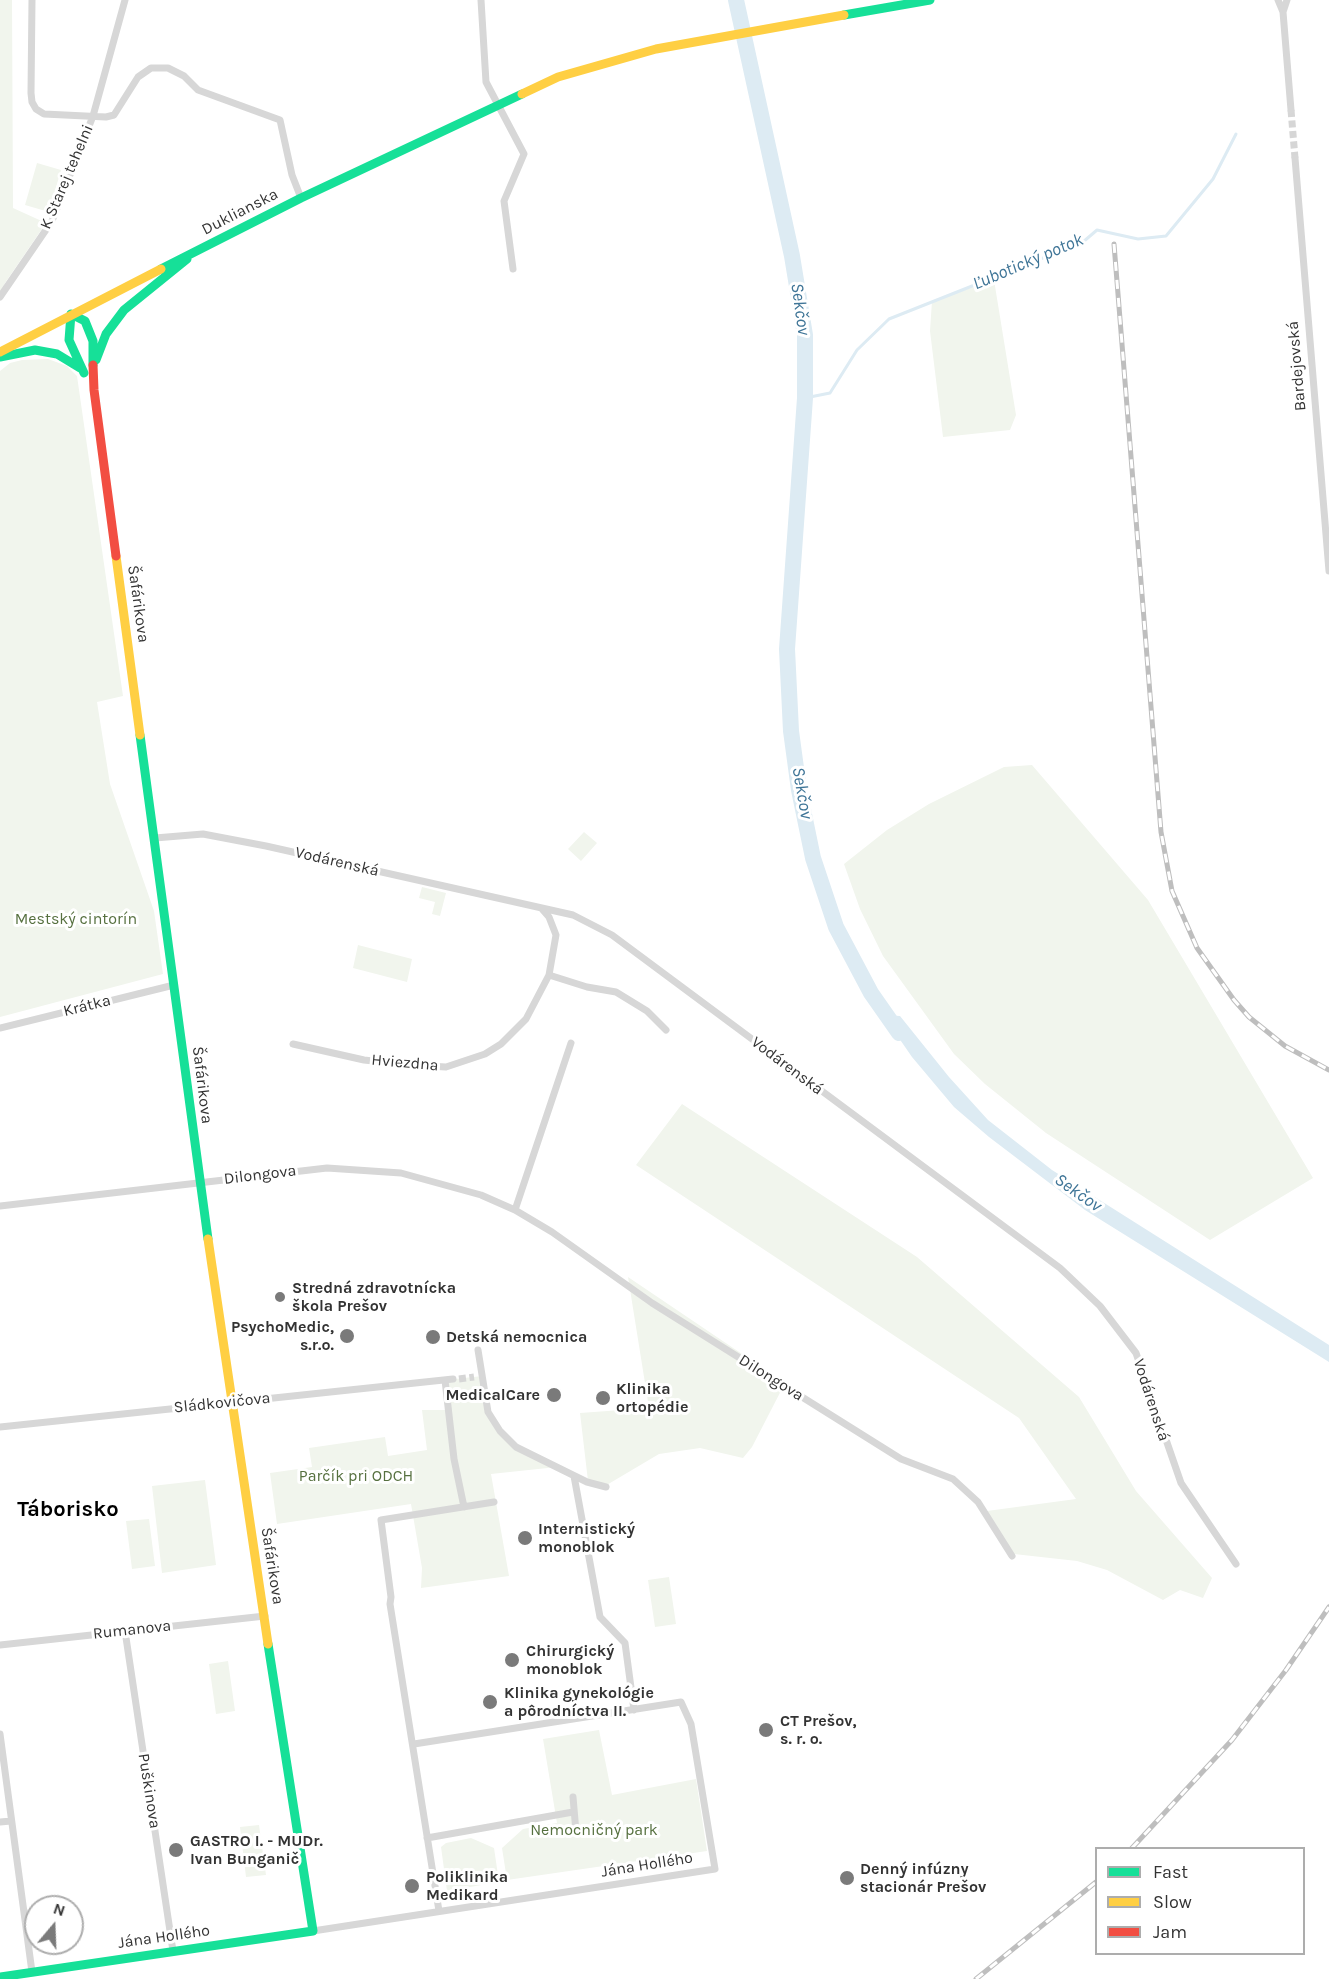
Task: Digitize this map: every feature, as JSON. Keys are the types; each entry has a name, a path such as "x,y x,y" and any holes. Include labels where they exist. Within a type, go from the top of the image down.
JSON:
{"street":[{"name":"K Starej tehelni","path":"32,0 32,102 45,114 93,116 114,114 138,77 151,68 168,68 184,76 198,90 280,120 292,176 301,198"},
{"name":"K Starej tehelni","path":"0,297 52,221 93,116 125,0"},
{"path":"481,0 486,82 496,105 521,144 524,154 504,201 513,269"},
{"name":"Duklianska","path":"0,355 71,314 301,198 543,83 582,68 632,54 700,40 930,0"},
{"path":"1278,0 1283,12 1291,110"},
{"path":"1283,12 1287,0"},
{"name":"Bardejovská","path":"1295,158 1329,571"},
{"path":"95,362 106,334 123,310 197,250"},
{"path":"71,314 69,339 94,390"},
{"name":"Šafárikova","path":"71,314 85,321 90,330 95,362 94,390 200,1182 231,1402 313,1931"},
{"path":"0,355 35,350 57,354 76,363 84,373"},
{"name":"Vodárenská","path":"155,838 203,834 573,915 612,935 1060,1268 1100,1306 1136,1353 1181,1483 1236,1564"},
{"name":"Hviezdna","path":"293,1044 364,1059 446,1067 467,1062 485,1054 512,1034 530,1012 549,975 556,935 549,917 540,907"},
{"path":"549,975 587,987 616,992 647,1011 666,1030"},
{"name":"Krátka","path":"0,1028 174,985"},
{"path":"515,1210 571,1042"},
{"name":"Dilongova","path":"0,1206 307,1169 369,1169 433,1180 481,1195 515,1210 552,1232 652,1303 901,1460 959,1483 978,1502 1012,1556"},
{"path":"478,1350 488,1412 500,1431 516,1447 574,1476 606,1487"},
{"path":"474,1377 482,1375"},
{"name":"Sládkovičova","path":"0,1427 449,1380 454,1459 464,1507"},
{"path":"574,1476 600,1617 624,1642 634,1710"},
{"path":"439,1911 390,1604 381,1520 494,1502"},
{"name":"Rumanova","path":"0,1645 265,1616"},
{"name":"Puškinova","path":"124,1631 173,1951"},
{"name":"Jána Hollého","path":"0,1977 715,1869 691,1724 681,1702 414,1744"},
{"path":"0,1734 32,1972"},
{"path":"573,1797 576,1832"},
{"path":"427,1838 573,1812"},
{"path":"0,1822 11,1821"}],"green space":[{"path":"0,0 12,0 13,208 46,223 5,283 0,297"},
{"path":"37,163 61,170 49,212 25,205"},
{"path":"994,280 1016,415 1010,430 943,437 930,331 932,301"},
{"name":"Mestský cintorín","path":"48,359 67,366 77,376 123,696 97,702 110,784 154,911 163,974 0,1017 0,371 10,363 22,360"},
{"path":"1032,765 1148,900 1313,1178 1210,1240 1046,1133 985,1084 954,1054 883,956 860,909 844,864 887,830 929,804 1004,767"},
{"path":"584,832 597,843 581,861 568,849"},
{"path":"422,887 446,893 440,916 432,914 435,902 419,898"},
{"path":"358,945 412,959 407,982 353,968"},
{"path":"682,1104 917,1257 1079,1397 1136,1491 1212,1578 1203,1598 1180,1590 1163,1600 1107,1570 1077,1561 1014,1554 987,1511 1076,1499 1019,1418 636,1165"},
{"path":"628,1277 785,1383 752,1447 743,1458 700,1448 659,1454 605,1486 588,1481 580,1413 649,1408"},
{"name":"Parčík pri ODCH","path":"483,1376 488,1413 507,1438 557,1467 491,1474 509,1576 421,1588 422,1568 411,1504 277,1524 270,1473 312,1467 309,1448 385,1437 388,1456 427,1450 422,1410 448,1410 445,1380"},
{"path":"205,1480 216,1565 162,1573 152,1486"},
{"path":"149,1519 155,1566 132,1569 126,1521"},
{"path":"669,1577 676,1624 655,1627 648,1580"},
{"path":"228,1661 235,1711 216,1714 209,1664"},
{"name":"Nemocničný park","path":"599,1730 612,1795 696,1779 707,1851 507,1880 502,1848 523,1829 557,1823 543,1739"},
{"path":"259,1825 266,1875 246,1877 240,1827"},
{"name":"Nemocničný park","path":"471,1838 494,1848 499,1882 447,1891 441,1847 446,1843"}],"water":[{"path":"883,1015 900,1016 949,1077 988,1120 1052,1170 1329,1345 1329,1362 1085,1210 989,1137 954,1107 912,1057"}],"waterway":[{"name":"Sekčov","path":"736,0 792,256 805,335 805,398 787,649 791,731 799,790 813,858 836,927 871,993 899,1033"},
{"name":"Ľubotický potok","path":"805,398 830,393 857,350 889,319 1083,242 1097,230 1138,239 1166,236 1213,179 1236,134"}],"tunnel":[{"path":"1291,110 1295,158"},
{"path":"459,1379 474,1377"}],"railway":[{"path":"1114,244 1161,832 1172,891 1197,948 1234,1000 1249,1017 1285,1046 1329,1070"},
{"path":"1133,1847 1232,1740 1286,1670 1329,1607"},
{"path":"976,1979 1095,1883"}],"traffic: fast":[{"path":"844,15 930,0"},
{"path":"161,269 301,198 522,94"},
{"path":"96,360 106,334 124,310 187,259"},
{"path":"84,373 69,340 71,314 85,321 93,341 93,365"},
{"path":"0,357 35,350 57,354 80,368"},
{"path":"140,735 208,1239"},
{"path":"0,1977 313,1931 268,1644"}],"traffic: slow":[{"path":"522,94 558,77 656,49 844,15"},
{"path":"0,352 161,269"},
{"path":"116,556 140,735"},
{"path":"208,1239 268,1644"}],"traffic: jam":[{"path":"93,365 94,390 116,556"}],"place":[{"name":"Stredná zdravotnícka škola Prešov","path":"280,1297"},
{"name":"PsychoMedic, s.r.o.","path":"347,1336"},
{"name":"Detská nemocnica","path":"433,1337"},
{"name":"MedicalCare","path":"554,1395"},
{"name":"Klinika ortopédie","path":"603,1398"},
{"name":"Internistický monoblok","path":"525,1538"},
{"name":"Chirurgický monoblok","path":"512,1660"},
{"name":"Klinika gynekológie a pôrodníctva II.","path":"490,1702"},
{"name":"CT Prešov, s. r. o.","path":"766,1730"},
{"name":"GASTRO I. - MUDr. Ivan Bunganič","path":"176,1850"},
{"name":"Denný infúzny stacionár Prešov","path":"847,1878"},
{"name":"Poliklinika Medikard","path":"412,1886"}],"district":[{"name":"Táborisko","path":"68,1510"}]}
